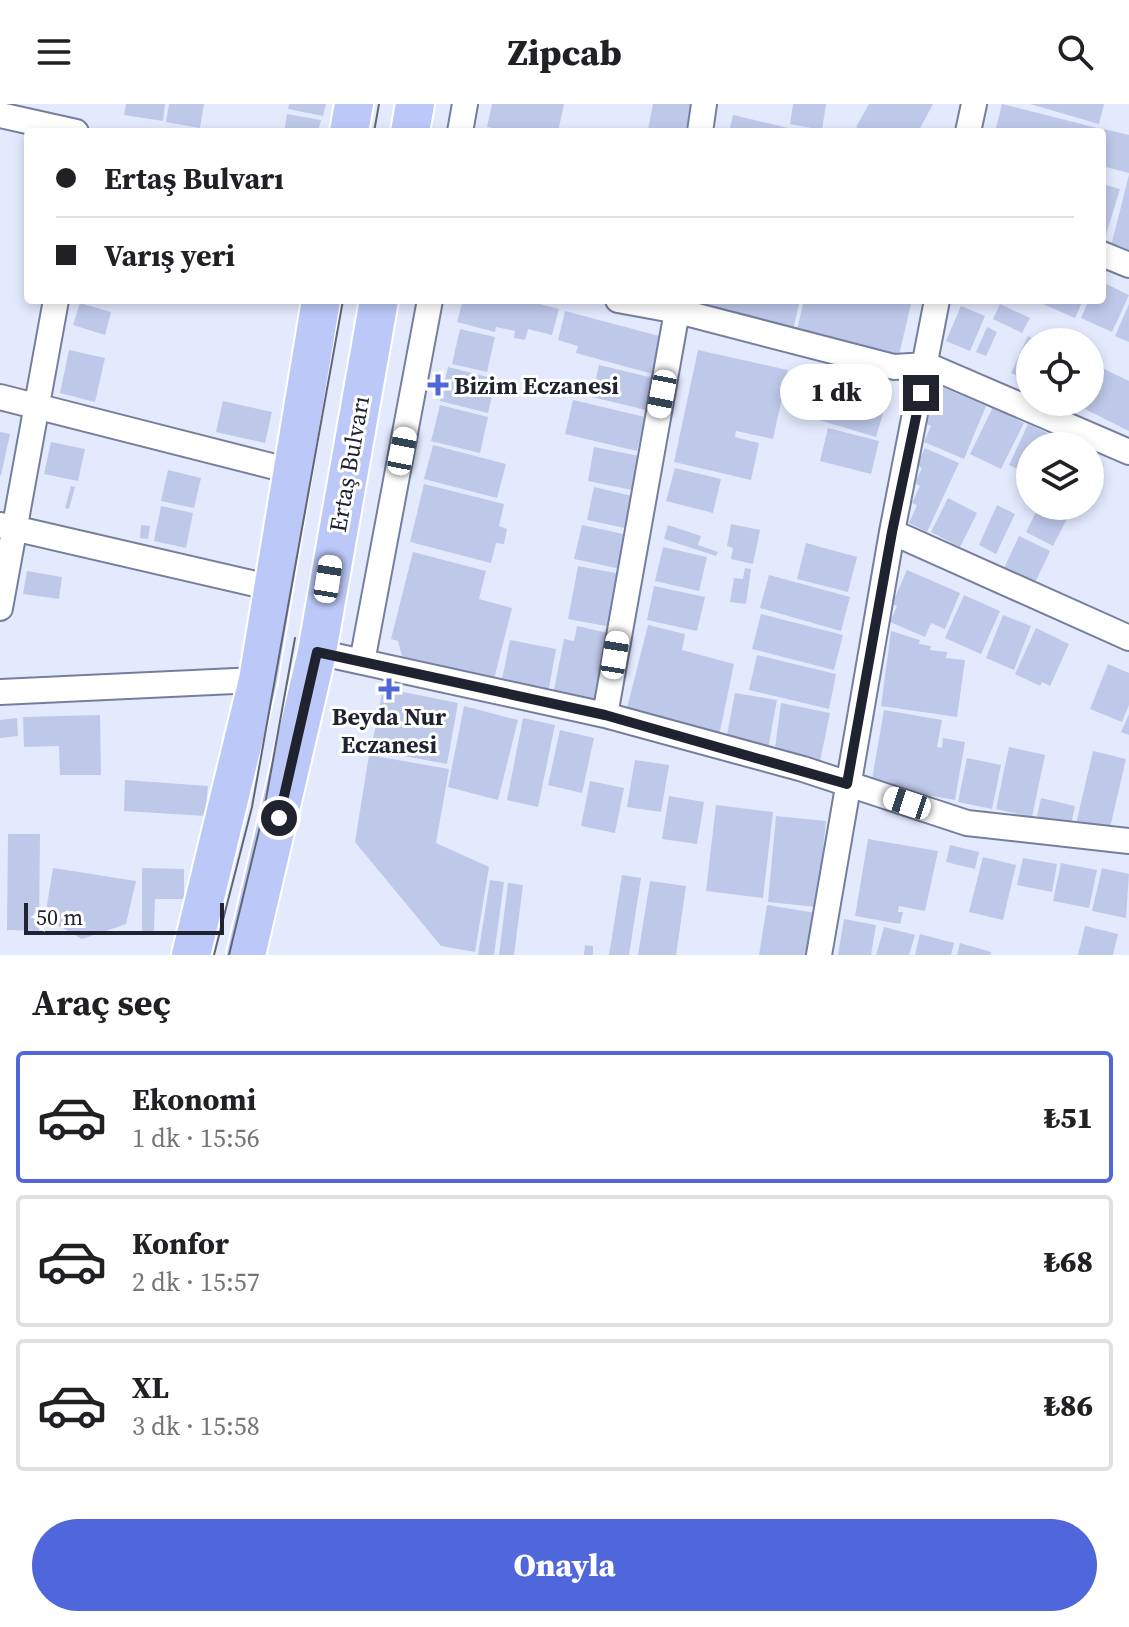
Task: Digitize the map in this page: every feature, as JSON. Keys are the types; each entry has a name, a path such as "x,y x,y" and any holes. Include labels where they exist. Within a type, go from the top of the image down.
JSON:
{"main road":[{"path":"350,128 354,104"},
{"path":"411,128 415,104"},
{"path":"191,955 258,680 320,304"},
{"name":"Ertaş Bulvarı","path":"246,955 317,652 378,304"}],"street":[{"path":"461,128 465,104"},
{"path":"701,128 704,104"},
{"path":"969,128 974,104"},
{"path":"0,115 58,128"},
{"path":"1106,256 1129,265"},
{"path":"0,608 7,527 37,405 55,304"},
{"path":"362,662 429,304"},
{"path":"658,304 678,306 894,367 927,365 1129,452"},
{"path":"819,955 892,532 927,365 936,304"},
{"path":"605,715 640,505 678,306"},
{"path":"0,397 291,471"},
{"path":"7,527 273,588"},
{"path":"892,532 1129,638"},
{"path":"317,652 605,715 847,784 967,823 1129,841"},
{"path":"0,692 258,680"}],"building":[{"path":"126,104 165,104 163,121 124,115"},
{"path":"169,104 204,104 200,128 166,122"},
{"path":"289,104 326,104 323,116 288,109"},
{"path":"492,104 564,104 559,128 487,127"},
{"path":"653,104 692,104 688,128 648,128"},
{"path":"793,104 826,104 822,128 790,124"},
{"path":"869,104 933,104 920,128 856,127"},
{"path":"1002,104 1097,128 996,128"},
{"path":"1030,104 1104,104 1099,124"},
{"path":"287,114 321,120 319,128 285,128"},
{"path":"733,115 788,128 730,128"},
{"path":"1106,129 1129,135 1129,173 1106,167"},
{"path":"1129,175 1129,250 1111,246"},
{"path":"1106,185 1120,189 1106,235"},
{"path":"1106,284 1129,295 1112,332 1081,318 1087,304 1106,304"},
{"path":"80,304 111,312 105,335 73,325"},
{"path":"462,304 540,304 559,309 552,335 528,329 525,340 514,338 515,331 496,327 495,332 457,322"},
{"path":"696,304 799,304 793,330"},
{"path":"803,304 911,304 898,359 796,334"},
{"path":"1000,304 1030,318 1025,328 1016,330 993,319"},
{"path":"1043,304 1081,304 1075,318"},
{"path":"1129,304 1129,342 1115,336"},
{"path":"961,306 985,316 970,351 946,341"},
{"path":"565,311 663,337 653,374 576,353 578,346 558,340"},
{"path":"987,327 997,332 986,356 976,352"},
{"path":"460,329 495,337 487,372 452,364"},
{"path":"69,350 105,358 95,402 60,393"},
{"path":"698,350 788,370 773,439 736,431 735,437 759,443 751,480 674,462"},
{"path":"599,365 653,378 646,410 592,397"},
{"path":"448,367 496,379 488,413 440,401"},
{"path":"1104,369 1129,381 1129,431 1099,416 1104,416"},
{"path":"793,373 887,400 876,437 802,415 804,410 784,404"},
{"path":"937,385 986,406 964,459 924,442 931,426 926,424 933,406 928,404"},
{"path":"573,400 645,417 637,451 565,434"},
{"path":"223,401 272,412 265,443 216,432"},
{"path":"440,405 488,417 480,453 431,441"},
{"path":"993,407 1024,423 1020,432 1016,432 1016,439 1001,469 970,454"},
{"path":"1028,424 1045,432 1024,432"},
{"path":"828,428 879,441 871,474 820,461"},
{"path":"0,432 10,434 1,475 0,475"},
{"path":"51,442 85,449 78,481 44,474"},
{"path":"433,445 506,464 497,498 424,479"},
{"path":"594,447 639,456 632,490 588,481"},
{"path":"925,448 959,463 927,532 909,523 917,505 912,503 920,486 915,483 922,468 917,465"},
{"path":"1016,450 1016,468 1009,465"},
{"path":"675,468 721,479 713,513 666,501"},
{"path":"168,470 201,478 194,508 161,501"},
{"path":"424,484 504,504 499,526 507,529 504,544 496,543 491,563 410,542"},
{"path":"71,486 75,487 69,509 65,508"},
{"path":"594,487 632,496 625,528 587,520"},
{"path":"948,498 977,513 960,547 931,532"},
{"path":"997,505 1015,514 996,554 979,545"},
{"path":"161,506 193,513 186,548 154,541"},
{"path":"1032,520 1066,520 1053,546 1026,532"},
{"path":"731,524 760,530 753,564 731,559 733,548 727,546"},
{"path":"141,525 150,526 148,539 140,538"},
{"path":"582,525 628,535 621,569 574,559"},
{"path":"668,525 701,536 698,545 718,552 716,556 664,539"},
{"path":"1019,536 1050,551 1035,583 1004,568"},
{"path":"806,543 857,557 848,592 797,579"},
{"path":"663,547 707,557 699,591 655,581"},
{"path":"413,552 486,571 479,599 512,608 494,679 402,656 398,641 391,639"},
{"path":"578,566 621,574 611,627 568,619"},
{"path":"745,568 751,569 746,604 730,602 734,578 743,579"},
{"path":"907,570 960,593 945,629 931,623 925,637 890,622 897,606 892,604"},
{"path":"27,571 62,577 59,599 23,594"},
{"path":"769,575 850,597 841,631 760,608"},
{"path":"654,586 705,597 697,631 647,620"},
{"path":"964,595 1000,611 981,654 945,638"},
{"path":"761,614 843,635 834,670 752,649"},
{"path":"1003,615 1031,626 1014,670 986,658"},
{"path":"648,625 685,634 682,650 734,664 719,736 626,712"},
{"path":"577,626 608,633 593,704 553,695 564,639 574,641"},
{"path":"1036,628 1069,644 1050,686 1042,682 1040,686 1015,674"},
{"path":"891,631 920,640 919,644 931,646 930,650 947,652 946,658 965,660 957,717 881,706"},
{"path":"510,640 556,649 548,693 501,684"},
{"path":"757,655 836,674 829,709 749,690"},
{"path":"1108,664 1129,673 1129,705 1122,722 1090,709"},
{"path":"383,688 458,703 447,764 371,750"},
{"path":"735,693 777,700 768,749 726,741"},
{"path":"781,703 830,713 819,766 774,756"},
{"path":"464,706 518,720 498,800 448,787"},
{"path":"884,710 942,720 937,747 942,748 943,738 965,742 955,800 871,785"},
{"path":"1129,714 1129,735 1121,732"},
{"path":"100,715 101,775 60,775 59,746 24,747 23,717"},
{"path":"17,718 18,736 0,738 0,720"},
{"path":"523,718 555,725 538,807 507,800"},
{"path":"560,730 594,738 582,793 548,785"},
{"path":"1009,747 1045,755 1032,817 996,809"},
{"path":"1093,751 1126,759 1109,832 1076,824"},
{"path":"369,755 449,769 436,843 489,867 475,952 441,946 355,842"},
{"path":"967,758 1001,765 992,809 958,802"},
{"path":"635,760 669,765 661,812 627,807"},
{"path":"125,780 208,786 205,816 124,811"},
{"path":"590,781 624,788 615,833 581,826"},
{"path":"669,796 704,802 697,844 662,839"},
{"path":"1041,798 1075,806 1071,825 1037,817"},
{"path":"716,805 773,812 763,898 706,891"},
{"path":"776,816 826,821 817,907 768,902"},
{"path":"8,834 40,834 39,931 7,930"},
{"path":"868,839 938,851 925,911 899,906 898,912 903,912 900,924 855,916"},
{"path":"950,845 979,852 975,869 946,862"},
{"path":"983,857 1016,865 1003,920 969,912"},
{"path":"1023,858 1057,864 1052,892 1017,885"},
{"path":"1061,863 1097,870 1089,908 1053,901"},
{"path":"53,868 136,881 126,924 82,939 45,918"},
{"path":"142,868 184,869 184,899 155,899 154,931 142,931"},
{"path":"1102,868 1129,874 1126,918 1092,911"},
{"path":"622,875 641,878 629,955 609,955"},
{"path":"490,880 504,882 494,955 478,955"},
{"path":"650,881 686,886 676,955 638,955"},
{"path":"508,883 523,885 514,955 499,955"},
{"path":"767,905 816,913 810,955 759,955"},
{"path":"844,919 876,925 871,955 838,955"},
{"path":"1085,926 1118,934 1113,955 1078,955"},
{"path":"884,927 915,935 909,955 876,955"},
{"path":"920,934 954,943 951,955 915,955"},
{"path":"960,943 991,952 990,955 957,955"},
{"path":"585,945 593,946 593,955 584,955"}],"tram line":[{"path":"375,128 379,104"},
{"path":"214,955 252,807 342,304"},
{"path":"229,955 264,810 295,638"}],"place":[{"name":"Bizim Eczanesi","path":"438,385"},
{"name":"Beyda Nur Eczanesi","path":"389,689"}],"route":[{"path":"279,818 317,652 605,715 847,784 892,532 921,393"}]}
